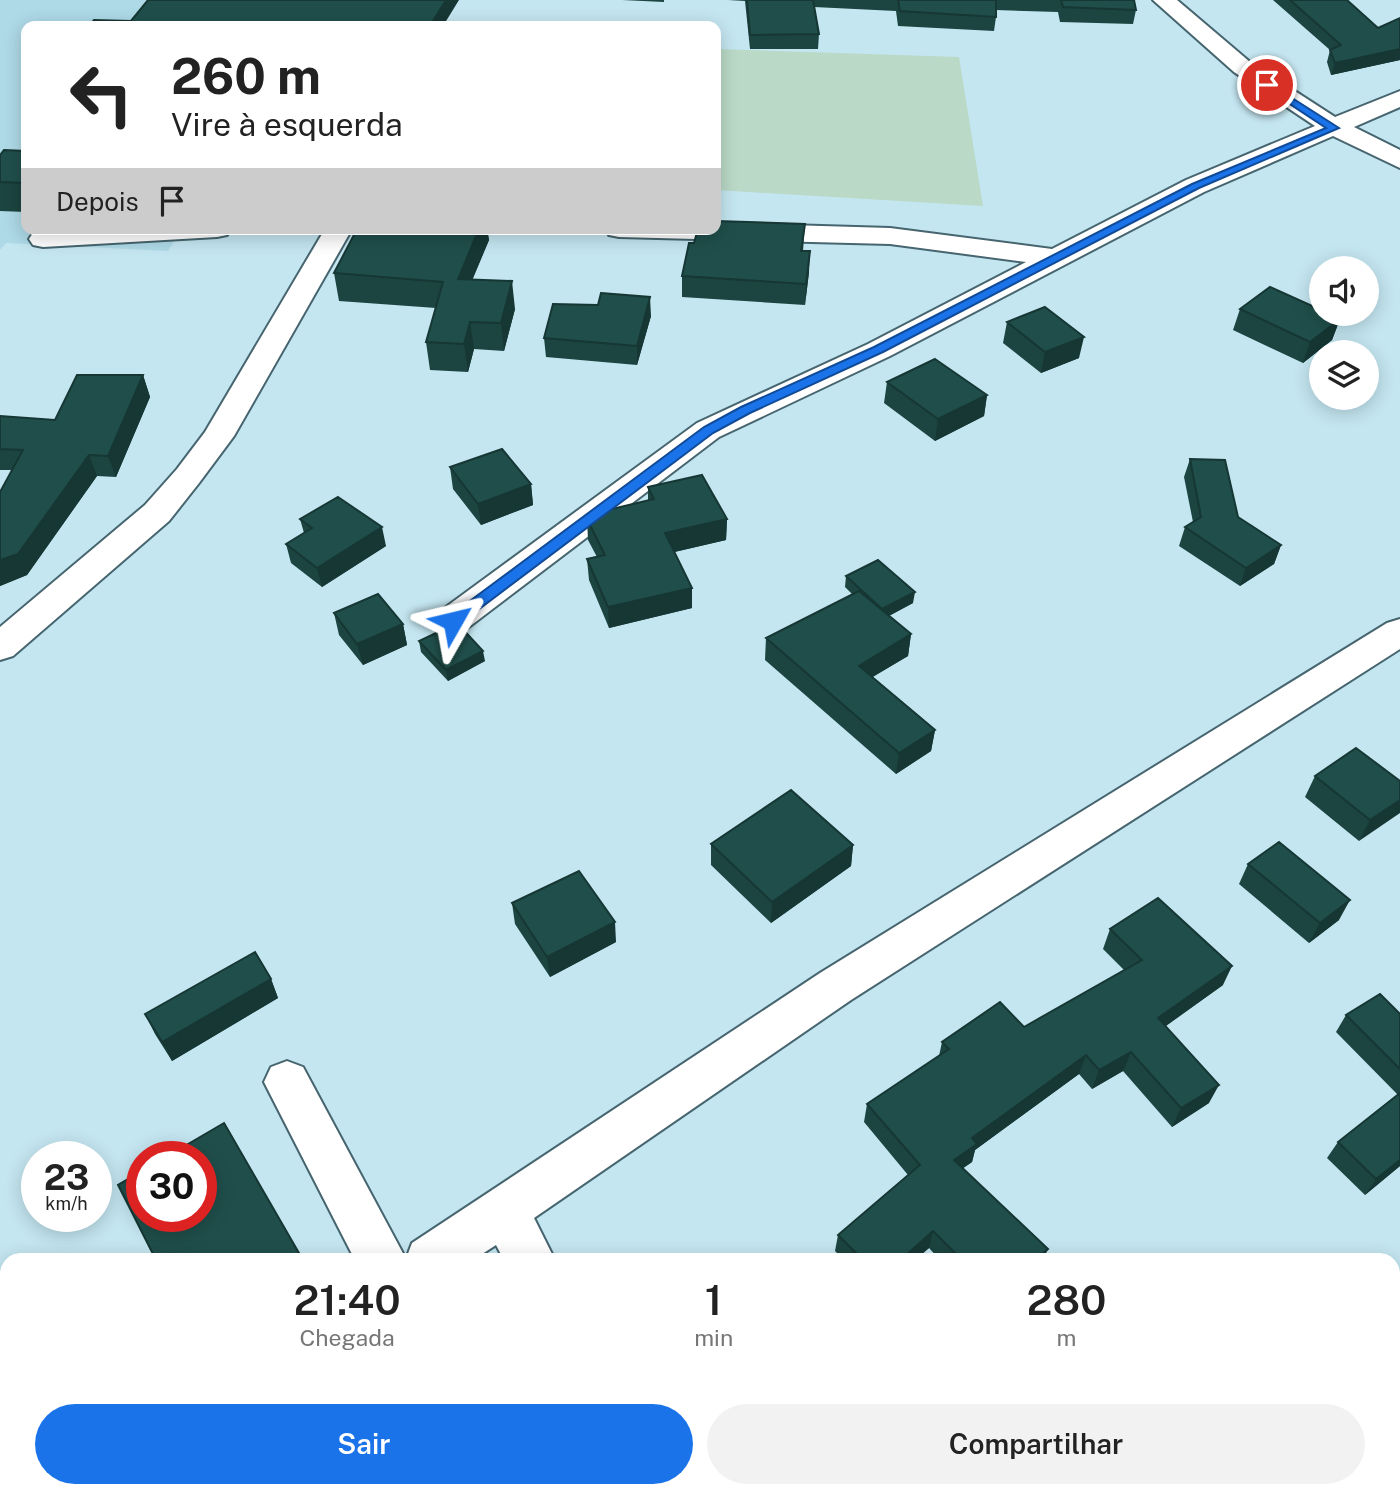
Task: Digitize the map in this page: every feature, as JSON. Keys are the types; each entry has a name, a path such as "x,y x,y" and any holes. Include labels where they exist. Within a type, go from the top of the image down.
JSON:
{"street":[{"path":"1164,0 1240,66 1334,128 1400,160"},
{"path":"453,621 708,430 879,350 1195,186 1400,98"},
{"path":"721,232 890,236 1055,258"},
{"path":"43,239 113,235"},
{"path":"0,647 157,513 188,476 218,436 335,235"},
{"path":"441,1253 624,1125 931,926 1400,632"},
{"path":"287,1082 377,1253"},
{"path":"504,1211 526,1253"}],"shaded area":[{"path":"0,0 287,0 277,21 21,21 21,235 178,235 168,251 6,243 0,250"}],"green space":[{"path":"721,49 959,57 983,206 721,190"}],"building":[{"path":"148,0 446,0 433,21 131,21"},
{"path":"747,0 813,0 819,34 750,35"},
{"path":"898,0 996,0 996,17 900,11"},
{"path":"1061,0 1134,0 1136,10 1063,7"},
{"path":"1290,0 1347,0 1378,28 1400,18 1400,49 1335,63 1330,50 1341,45"},
{"path":"4,150 21,151 21,183 0,182 0,155"},
{"path":"721,221 805,224 801,251 810,251 806,284 682,276 689,243 694,243 696,235 721,235"},
{"path":"354,235 476,235 458,279 512,281 501,323 470,322 464,344 426,342 443,282 334,273"},
{"path":"1270,287 1309,305 1309,326 1331,326 1309,342 1240,309"},
{"path":"601,293 650,297 637,346 544,338 553,304 598,305"},
{"path":"1045,307 1084,337 1045,352 1007,322"},
{"path":"935,359 987,395 938,419 887,382"},
{"path":"77,375 143,375 108,456 89,455 18,554 0,560 0,492 23,450 0,449 0,416 55,420"},
{"path":"502,449 531,484 478,504 450,467"},
{"path":"1190,459 1225,460 1238,517 1281,545 1246,568 1185,527 1201,517"},
{"path":"702,475 727,519 665,533 692,588 608,607 587,559 605,555 587,519 595,513 654,499 648,487"},
{"path":"338,497 382,527 317,568 286,544 312,528 300,519"},
{"path":"878,560 915,592 882,609 846,576"},
{"path":"859,591 911,634 859,666 935,730 899,753 766,638"},
{"path":"378,594 403,624 357,644 334,613"},
{"path":"457,623 483,651 446,670 419,641"},
{"path":"1356,748 1400,781 1400,800 1370,820 1315,776"},
{"path":"791,790 853,845 772,902 711,844"},
{"path":"1279,842 1350,900 1320,923 1248,864"},
{"path":"579,871 615,922 547,957 512,903"},
{"path":"1158,898 1232,966 1158,1018 1219,1085 1181,1108 1131,1052 1099,1070 1086,1055 972,1138 977,1144 954,1160 1048,1249 1044,1253 955,1253 933,1231 909,1253 856,1253 838,1235 920,1165 867,1104 949,1049 942,1042 1000,1002 1024,1027 1142,960 1110,929"},
{"path":"255,952 271,979 162,1042 145,1014"},
{"path":"1380,994 1400,1014 1400,1069 1346,1015"},
{"path":"1400,1093 1400,1160 1376,1179 1338,1142"},
{"path":"224,1123 299,1253 152,1253 142,1232 217,1232 217,1141 193,1141"},
{"path":"126,1180 126,1201 118,1185"}],"route":[{"path":"453,621 708,430 879,350 1195,186 1334,128 1267,85"}]}
